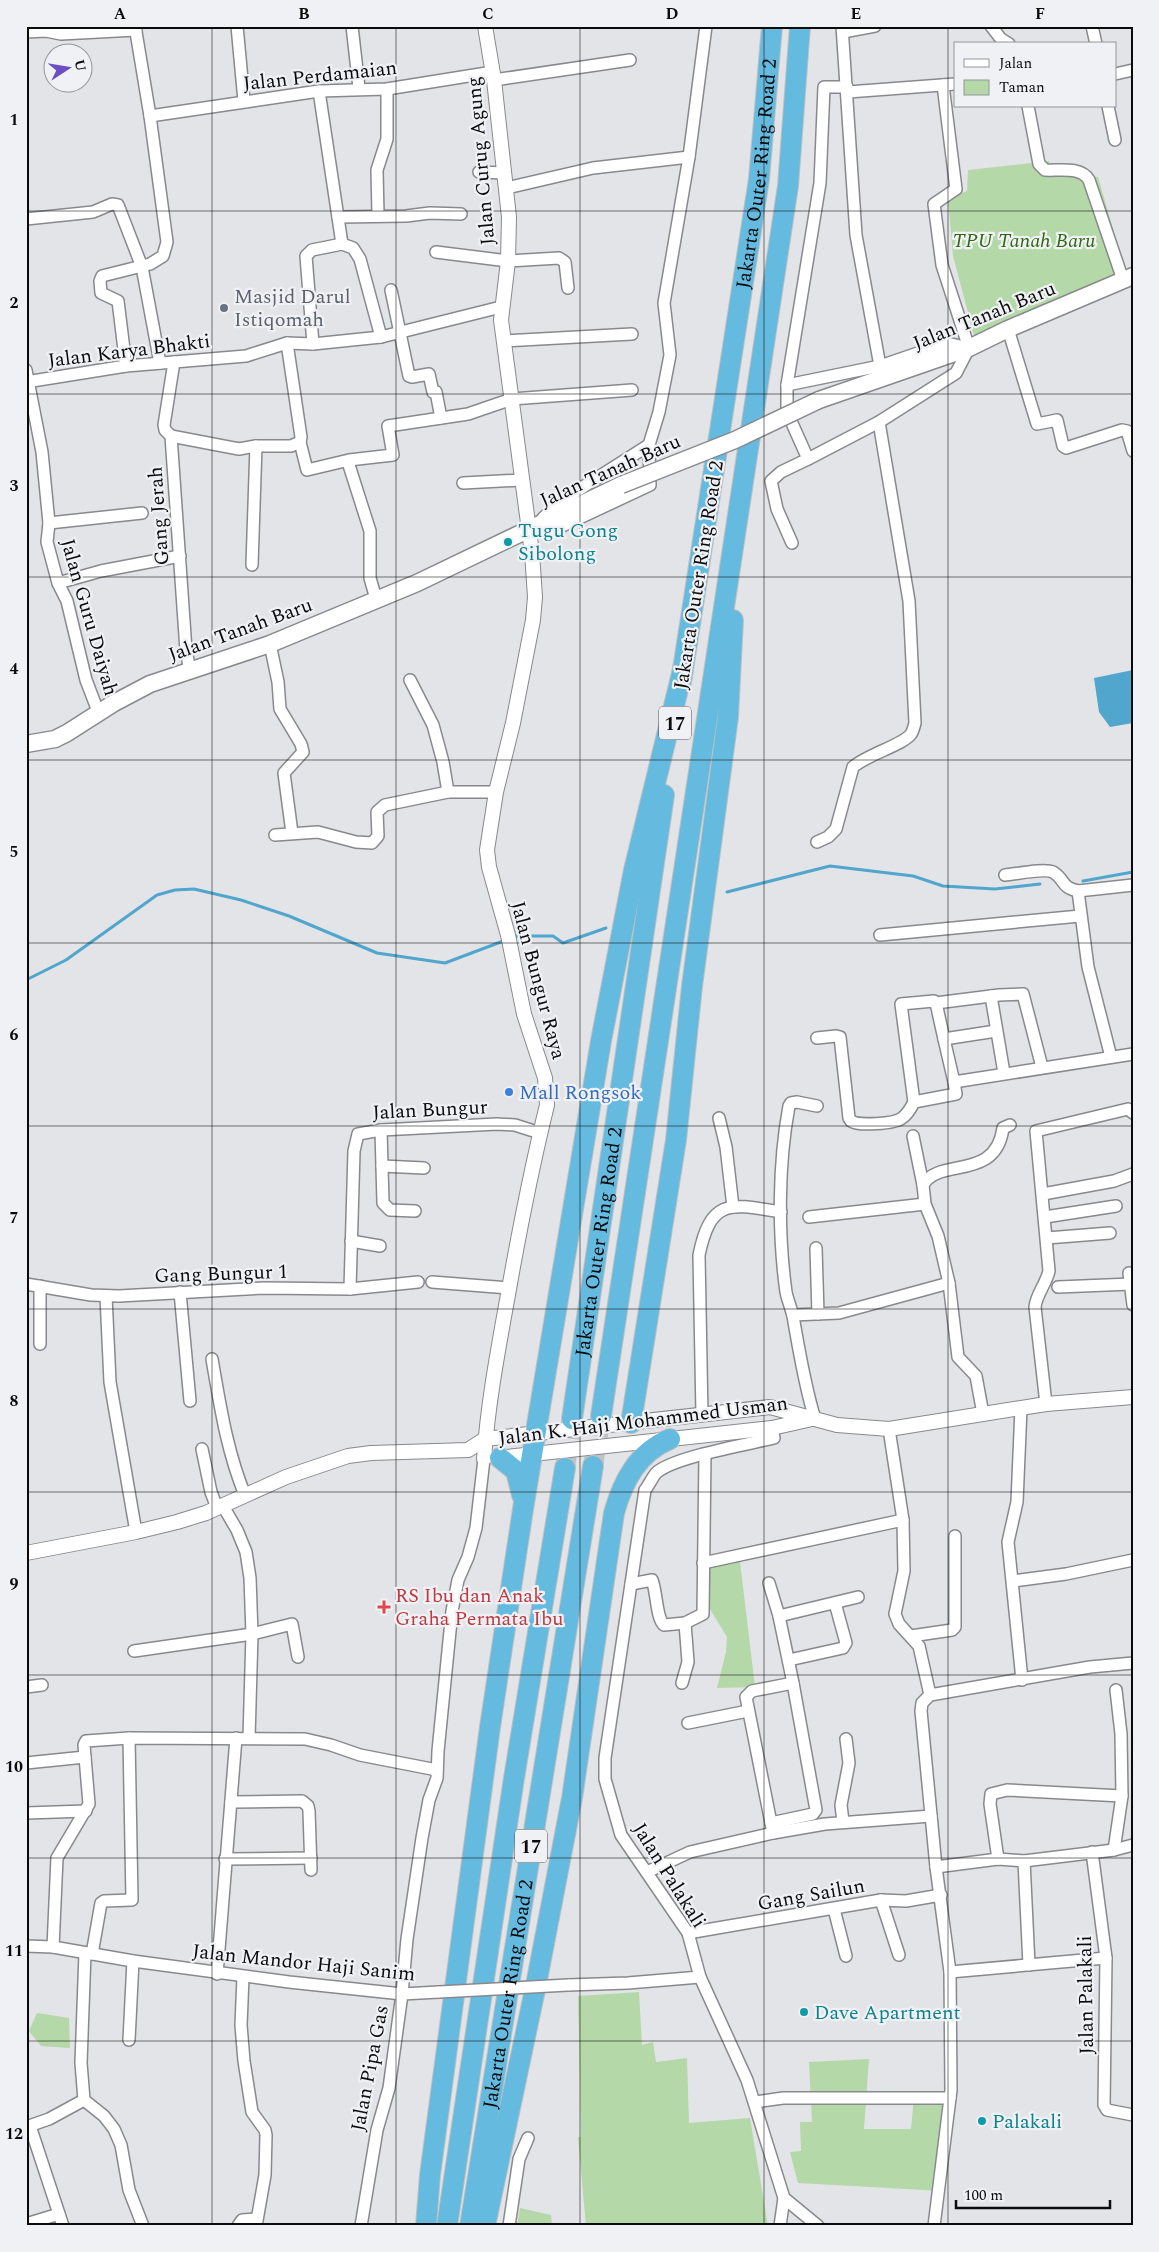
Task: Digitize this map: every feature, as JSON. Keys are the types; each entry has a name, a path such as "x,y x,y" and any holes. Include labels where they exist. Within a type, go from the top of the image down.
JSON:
{"highway":[{"name":"Jakarta Outer Ring Road 2","path":"572,1419 683,670 759,179 772,26"},
{"name":"Jakarta Outer Ring Road 2","path":"601,1416 788,186 800,26"},
{"path":"631,1423 676,1140 692,986 728,717 740,503"},
{"path":"426,2226 430,2175 472,1851 523,1509 601,1040 634,870 683,670"},
{"path":"485,2226 536,1985 570,1807 614,1513 620,1492 632,1470 645,1454 670,1439"},
{"path":"492,1458 516,1471 522,1489 523,1509"},
{"name":"Jakarta Outer Ring Road 2","path":"470,2226 593,1466"},
{"name":"Jakarta Outer Ring Road 2","path":"447,2226 514,1778 565,1468"}],"main road":[{"name":"Jalan Tanah Baru","path":"26,744 55,739 99,714 114,703 150,684 271,647 529,530 621,485 735,440 819,400 969,348 1008,329 1128,278"}],"street":[{"path":"237,26 244,101"},
{"path":"352,26 360,88"},
{"name":"Jalan Curug Agung","path":"485,26 494,76 507,188 508,260 501,307 503,341 529,530"},
{"path":"529,530 556,529 650,485 649,445 659,412 670,354 664,303 689,156 706,26"},
{"path":"875,26 842,29 856,235 880,366"},
{"path":"991,26 1001,39 1006,42"},
{"path":"1092,26 1096,42"},
{"path":"26,32 46,29 61,34 136,28 167,242 163,256 150,264 102,276 100,280 101,292 118,301 126,366"},
{"name":"Jalan Perdamaian","path":"150,116 319,91 360,88 387,89 630,60"},
{"path":"1116,74 1133,70"},
{"path":"808,459 787,412 787,385 820,183 824,86 954,84"},
{"path":"792,543 777,510 771,481 782,472 879,422 956,373 969,348 942,265 934,204 956,189 942,85"},
{"path":"378,216 377,170 387,139 387,89"},
{"path":"319,91 342,244"},
{"path":"1028,108 1039,164 1045,170 1079,171 1085,174 1128,278"},
{"path":"1108,108 1115,140"},
{"path":"507,188 593,168 689,156"},
{"path":"479,172 505,173"},
{"path":"26,219 93,212 112,204 118,205 142,267 160,363"},
{"path":"338,217 406,216 430,213 461,214"},
{"path":"313,344 306,256 312,250 342,244 353,248 360,260 381,337"},
{"path":"436,252 508,260 558,258 565,262 568,288"},
{"path":"391,290 398,332 409,376 429,374 433,392 436,392 441,418"},
{"name":"Jalan Karya Bhakti","path":"27,378 126,366 246,356 287,343 313,344 381,337 501,307"},
{"path":"1008,329 1037,424 1056,420 1062,446 1066,448 1122,430 1126,431 1133,451"},
{"path":"503,341 632,334"},
{"path":"287,343 301,437 300,442 307,470 392,455 388,426 468,414 512,399 632,390"},
{"path":"787,385 880,366 947,343 969,348"},
{"name":"Gang Jerah","path":"174,362 164,420 165,430 171,436 186,650 190,671"},
{"name":"Jalan Guru Daiyah","path":"27,378 42,452 49,523 47,542 58,583 67,601 78,652 99,714"},
{"path":"817,842 828,837 836,829 853,766 912,734 915,723 909,600 879,422"},
{"path":"171,436 239,449 256,446 291,446 300,442"},
{"path":"529,530 561,501 649,445"},
{"path":"252,565 256,446"},
{"path":"348,462 370,531 370,578 376,599"},
{"path":"463,483 522,480"},
{"path":"49,523 142,513"},
{"name":"Jalan Bungur Raya","path":"492,1458 485,1439 499,1340 547,1105 545,1078 524,1014 510,941 489,867 487,850 487,838 496,792 513,723 533,620 534,568 529,530"},
{"path":"58,583 101,571 180,556"},
{"path":"271,647 275,662 280,709 298,738 303,752 284,773 292,833"},
{"path":"410,680 433,725 443,762 448,792"},
{"path":"275,835 318,832 356,842 372,843 378,836 378,809 385,805 448,792 496,792"},
{"path":"1005,875 1048,870 1055,873 1063,885 1070,890 1078,891 1133,885"},
{"path":"1078,891 1088,967 1111,1057"},
{"path":"880,935 1080,916"},
{"path":"817,1038 836,1036 842,1040 849,1118 853,1123 857,1124 898,1120 911,1110 914,1102 900,1007 904,1002 930,1000 936,1003 1023,994 1042,1067"},
{"path":"991,996 1004,1073"},
{"path":"914,1102 953,1096 956,1092 936,1003"},
{"path":"944,1039 996,1031"},
{"path":"954,1082 1133,1054"},
{"path":"815,1418 806,1392 793,1315 787,1294 781,1212 783,1156 789,1106 797,1102 817,1106"},
{"path":"1046,1404 1035,1307 1049,1271 1036,1131 1128,1109 1133,1113"},
{"path":"718,1118 726,1147 733,1207"},
{"name":"Jalan Bungur","path":"350,1289 356,1140 362,1132 497,1124 515,1125 540,1133"},
{"path":"923,1185 931,1176 982,1161 994,1153 1002,1143 1003,1128 1010,1125"},
{"path":"381,1130 383,1202 386,1208 390,1210 415,1212"},
{"path":"913,1136 925,1204 938,1236 949,1283 958,1357 976,1376 983,1414"},
{"path":"382,1166 424,1168"},
{"path":"1042,1194 1114,1181 1133,1174"},
{"path":"808,1217 925,1204"},
{"path":"702,1415 698,1254 703,1233 712,1216 717,1212 733,1207 745,1206 781,1212"},
{"path":"1045,1217 1116,1206"},
{"path":"1047,1238 1110,1233"},
{"path":"351,1241 380,1246"},
{"path":"816,1248 818,1314"},
{"path":"1058,1287 1130,1279 1133,1305"},
{"name":"Gang Bungur 1","path":"26,1284 106,1296 264,1288 350,1289 418,1282"},
{"path":"432,1282 509,1288"},
{"path":"793,1315 839,1313 949,1283"},
{"path":"40,1286 40,1344"},
{"path":"180,1292 190,1401"},
{"path":"106,1296 110,1382 136,1532"},
{"path":"212,1359 234,1464 245,1494"},
{"name":"Jalan K. Haji Mohammed Usman","path":"468,1450 485,1439 770,1407 837,1425 889,1429 1046,1404 1133,1397"},
{"path":"770,1407 772,1428"},
{"path":"1021,1408 1017,1502 1008,1542 1014,1581 1022,1680"},
{"name":"Jalan K. Haji Mohammed Usman","path":"468,1450 492,1458 532,1455 772,1428 815,1418"},
{"name":"Jalan Palakali","path":"772,1428 774,1438 705,1454 668,1466 656,1474 645,1490 605,1758 605,1778 620,1835 688,1932 700,1977 743,2071 784,2198"},
{"path":"889,1429 903,1520 904,1571 895,1614 900,1624 919,1646 930,1695"},
{"path":"202,1448 211,1492 237,1530 246,1552 250,1578 252,1634 249,1738"},
{"path":"26,1554 177,1522 220,1507 286,1477 348,1456 371,1453 468,1450"},
{"path":"631,1584 652,1580 656,1589 661,1624 685,1623 703,1614 702,1562 705,1454"},
{"name":"Jalan Pipa Gas","path":"361,2226 377,2130 389,2088 402,1994 407,1939 422,1838 437,1778 452,1611 458,1580 468,1557 476,1528 492,1458"},
{"path":"702,1562 903,1520"},
{"path":"911,1636 952,1630 955,1627 955,1536"},
{"path":"1014,1581 1066,1574 1133,1560"},
{"path":"647,1872 690,1852 772,1828 813,1814 816,1810 789,1660 769,1583"},
{"path":"779,1616 858,1597"},
{"path":"789,1660 843,1648 846,1643 835,1603"},
{"path":"682,1683 688,1662 685,1623"},
{"path":"134,1651 252,1634 292,1624 298,1656"},
{"path":"934,2226 950,2098 950,1972 936,1867 921,1711 922,1703 930,1695 1090,1667 1133,1663"},
{"path":"772,1828 746,1698 752,1691 793,1683"},
{"path":"26,1687 42,1685"},
{"path":"1114,1850 1127,1773 1116,1690"},
{"path":"688,1723 748,1711"},
{"path":"53,1947 56,1858 89,1804 90,1795 84,1745 86,1741 128,1738 305,1739 331,1745 360,1755 437,1770"},
{"path":"128,1738 132,1900 104,1901 101,1903 88,1953 81,2064 84,2100 104,2116 114,2129 122,2152 129,2190 143,2226"},
{"path":"217,1974 236,1738"},
{"path":"843,1822 841,1805 850,1763 846,1739"},
{"path":"26,1763 85,1757"},
{"path":"998,1859 990,1804 992,1794 1007,1790 1122,1796"},
{"path":"231,1802 302,1801 306,1803 309,1811 310,1870"},
{"path":"26,1813 86,1810"},
{"path":"772,1828 931,1816"},
{"path":"936,1867 998,1859 1024,1861 1114,1850 1133,1845"},
{"name":"Jalan Palakali","path":"1092,1852 1106,1958 1104,2105 1107,2110 1133,2115"},
{"path":"225,1860 311,1858"},
{"path":"1024,1861 1029,1965"},
{"name":"Gang Sailun","path":"688,1932 881,1900 906,1901 941,1895"},
{"path":"881,1900 899,1955"},
{"path":"834,1909 846,1956"},
{"name":"Jalan Mandor Haji Sanim","path":"26,1946 53,1947 217,1974 402,1994 568,1984 628,1983 700,1977"},
{"path":"950,1972 1106,1958"},
{"path":"129,2040 133,1961"},
{"path":"238,2226 242,2220 257,2222 265,2175 266,2135 265,2130 252,2112 244,2061 241,2025 243,1977"},
{"path":"754,2102 783,2098 950,2098"},
{"path":"63,2226 28,2126 66,2112 84,2100"},
{"path":"509,2226 519,2159 528,2138"},
{"path":"780,2226 784,2198"},
{"path":"784,2198 818,2226"},
{"path":"26,2224 59,2214"}],"green space":[{"name":"TPU Tanah Baru","path":"1049,161 1052,174 1098,177 1126,274 975,339 953,256 948,198 967,191 968,170"},
{"path":"740,1562 755,1687 717,1688 726,1652 727,1637 710,1609 705,1569"},
{"path":"639,1992 642,2045 653,2042 656,2062 687,2058 689,2123 750,2118 768,2226 586,2226 578,2137 581,2137 578,1996"},
{"path":"37,2013 69,2018 70,2048 41,2046 29,2031"},
{"path":"869,2059 864,2129 911,2129 914,2098 956,2099 942,2191 798,2183 790,2152 801,2151 800,2122 812,2122 809,2062"},
{"path":"520,2208 551,2215 552,2226 517,2226"}],"water":[{"path":"1133,670 1133,723 1110,727 1099,712 1094,678"}],"waterway":[{"path":"727,892 830,866 913,876 943,886 995,889 1040,884"},
{"path":"1083,881 1133,872"},
{"path":"26,980 66,960 157,895 175,890 194,889 241,900 289,916 377,953 445,963 506,940"},
{"path":"511,938 517,936 553,936 563,943 606,928"}],"tunnel":[{"path":"593,1466 601,1416"},
{"path":"565,1468 572,1419"}],"place":[{"name":"Masjid Darul Istiqomah","path":"224,308"},
{"name":"Tugu Gong Sibolong","path":"508,542"},
{"name":"Mall Rongsok","path":"509,1092"},
{"name":"RS Ibu dan Anak Graha Permata Ibu","path":"384,1607"},
{"name":"Dave Apartment","path":"804,2012"},
{"name":"Palakali","path":"982,2121"}]}
